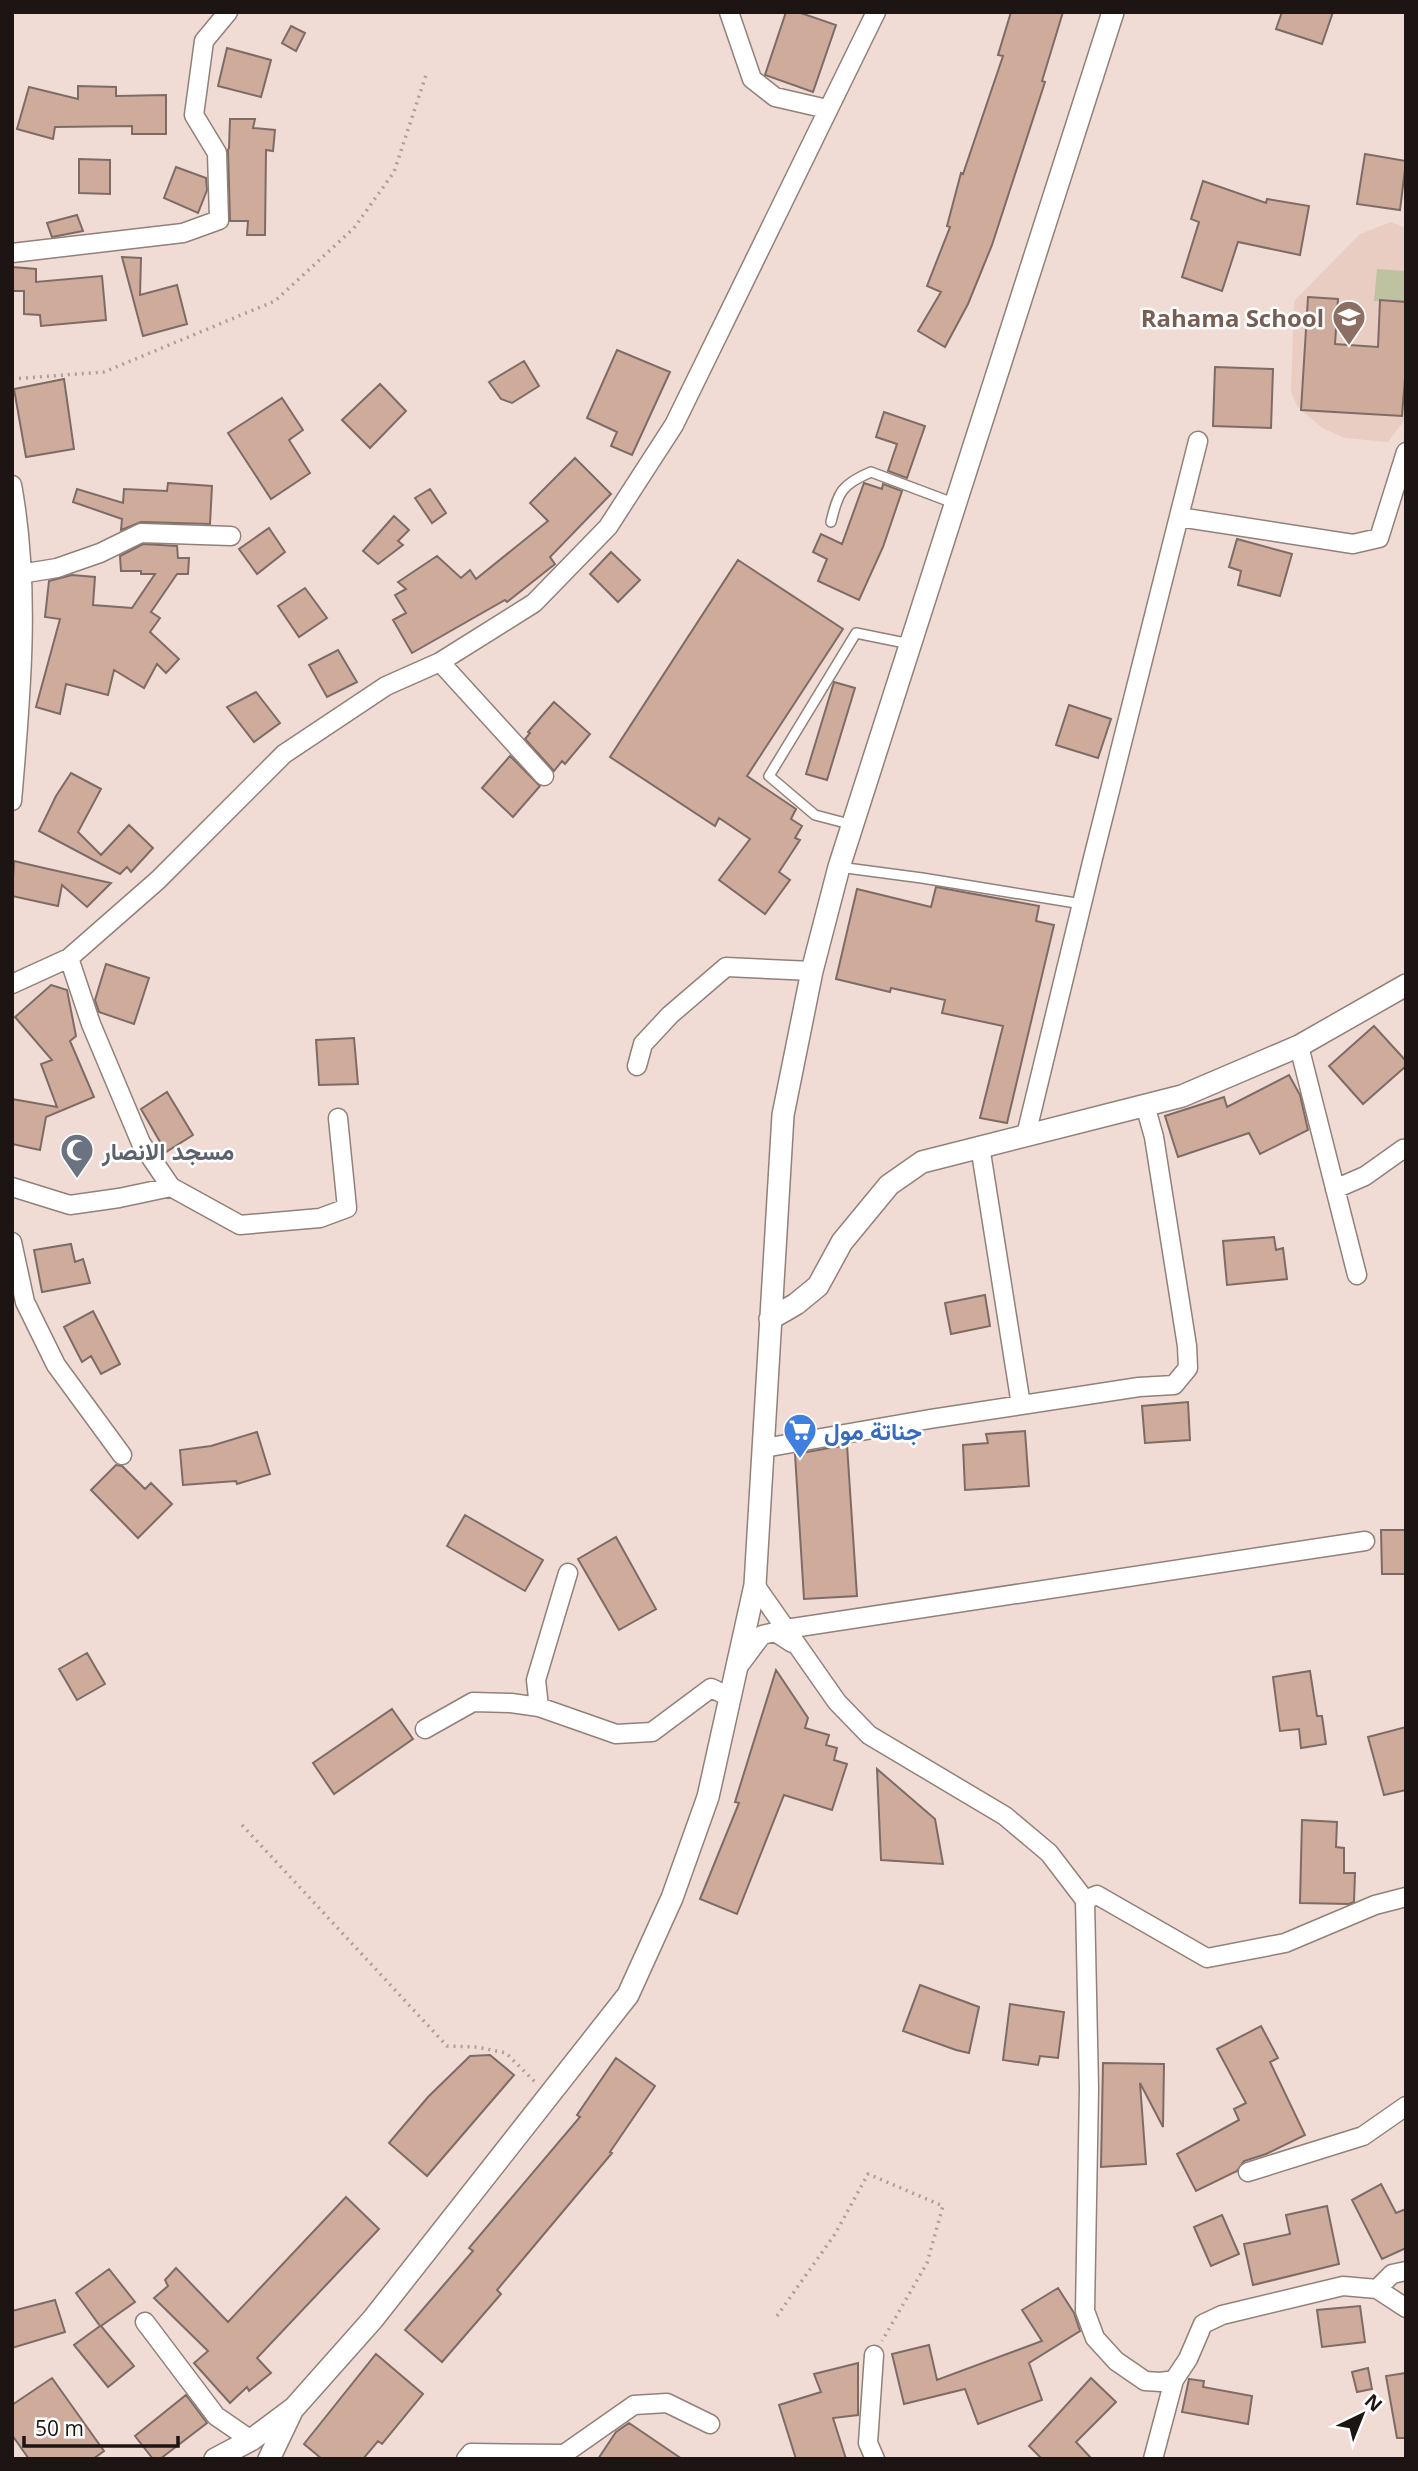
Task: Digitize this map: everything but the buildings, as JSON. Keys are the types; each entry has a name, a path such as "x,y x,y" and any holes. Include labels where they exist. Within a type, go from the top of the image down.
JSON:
{"street":[{"path":"12,253 183,233 219,220 217,153 194,115 204,41 228,12"},
{"path":"729,12 752,79 775,97 827,109"},
{"path":"12,984 69,958 158,880 284,754 386,686 440,662 534,603 608,527 674,425 876,12"},
{"path":"215,2459 251,2449 294,2408 373,2319 628,1995 672,1898 708,1797 755,1585 782,1115 812,971 839,867 1113,12"},
{"path":"1026,1135 1198,441"},
{"path":"1179,517 1353,544 1379,538 1406,452"},
{"path":"12,485 18,516 22,615 12,801"},
{"path":"20,574 57,568 100,553 141,533 231,536"},
{"path":"440,662 544,776"},
{"path":"69,958 91,1024 141,1143 172,1187 240,1225 320,1218 347,1208 338,1118"},
{"path":"637,1066 643,1044 670,1015 726,967 812,971"},
{"path":"770,1319 796,1304 818,1286 842,1242 889,1185 922,1162 1182,1096 1299,1046 1406,985"},
{"path":"1299,1046 1357,1275"},
{"path":"764,1448 1021,1405 1139,1387 1174,1385 1188,1368 1187,1346 1154,1137 1145,1105"},
{"path":"980,1146 1021,1405"},
{"path":"1335,1189 1365,1176 1403,1149 1406,1151"},
{"path":"12,1187 69,1205 172,1187"},
{"path":"12,1242 25,1302 56,1365 122,1455"},
{"path":"786,1629 1365,1541"},
{"path":"539,1707 536,1680 568,1573"},
{"path":"755,1585 837,1702 869,1735 1005,1816 1049,1853 1085,1900 1089,2088 1085,2311 1095,2338 1116,2361 1145,2381 1174,2380"},
{"path":"736,1670 762,1635 775,1632 800,1649"},
{"path":"425,1729 473,1702 539,1707 615,1734 652,1732 711,1688 730,1697"},
{"path":"1085,1900 1097,1895 1207,1958 1285,1943 1374,1905 1406,1897"},
{"path":"1248,2172 1363,2136 1406,2106"},
{"path":"1377,2289 1392,2274 1406,2271"},
{"path":"1153,2459 1174,2380 1188,2359 1203,2324 1222,2315 1343,2286 1377,2289 1406,2308"},
{"path":"145,2322 216,2416 251,2449"},
{"path":"874,2355 869,2443 875,2459"},
{"path":"466,2459 471,2453 564,2454 634,2405 667,2403 710,2424"},
{"path":"269,2459 294,2408"}],"lane":[{"path":"831,522 837,496 851,480 871,472 956,504"},
{"path":"853,825 815,815 769,776 856,633 911,644"},
{"path":"839,867 922,877 1082,904"}],"path":[{"path":"12,379 104,372 275,301 354,228 394,172 426,75"},
{"path":"243,1825 447,2046 477,2047 506,2053 549,2096"},
{"path":"777,2316 835,2234 868,2174 943,2206 927,2263 874,2355"}],"shaded area":[{"name":"Rahama School","path":"1391,222 1406,228 1406,418 1388,442 1345,438 1322,428 1297,406 1291,392 1294,301 1360,234"}],"green space":[{"path":"1377,269 1406,271 1406,303 1374,301"}],"place":[{"name":"Rahama School","path":"1349,347"},
{"name":"مسجد الانصار","path":"77,1180"},
{"name":"جناتة مول","path":"800,1460"}]}
